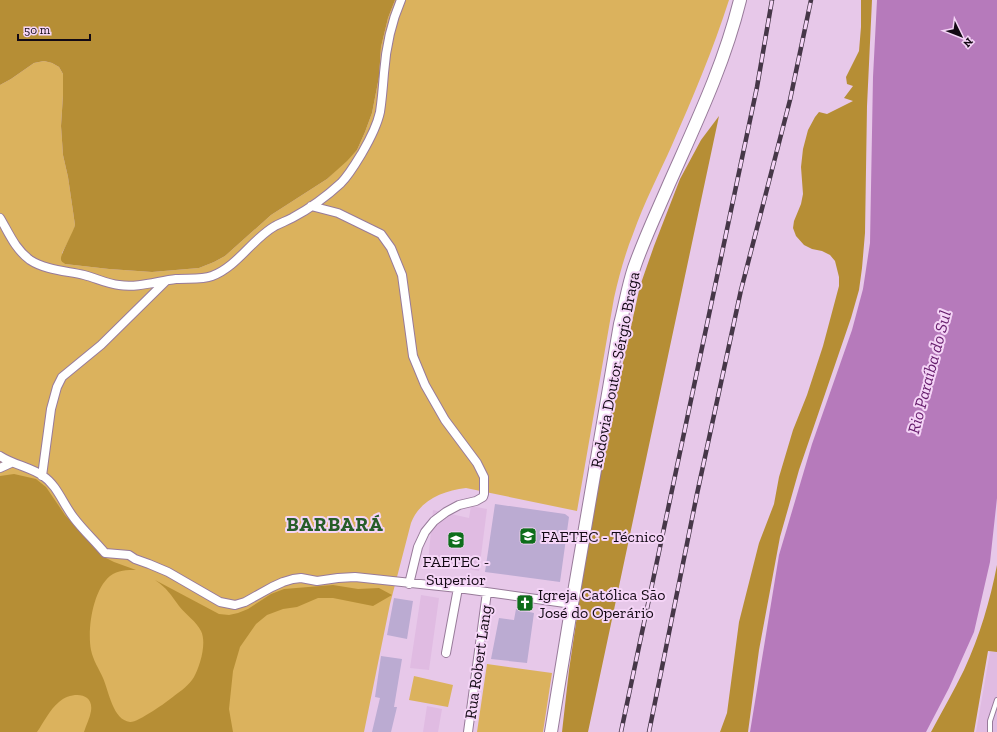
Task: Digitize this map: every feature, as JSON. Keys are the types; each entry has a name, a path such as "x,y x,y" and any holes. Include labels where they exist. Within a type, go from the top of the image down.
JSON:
{"main road":[{"name":"Rodovia Doutor Sérgio Braga","path":"551,732 620,324 629,285 645,241 725,54 740,0"}],"street":[{"path":"0,218 15,245 22,254 31,261 43,266 120,285 136,285 211,276 224,270 275,226 310,206 342,182 362,153 372,134 380,113 386,51 394,15 401,0"},
{"path":"310,206 338,214 381,234 391,248 402,275 413,356 425,385 445,420 477,463 484,477 483,497 476,501 459,505 446,512 434,521 425,532 405,583"},
{"path":"42,476 51,409 57,386 62,377 101,345 166,281"},
{"path":"0,456 11,463 32,470 51,482 74,519 105,553 129,555 134,559 168,572 226,604 235,605 245,602 272,587 293,579 301,578 317,581 355,577 458,588 572,604"},
{"path":"0,468 11,463"},
{"path":"446,653 458,588"},
{"name":"Rua Robert Lang","path":"468,732 488,592"}],"lane":[{"path":"990,732 990,721 997,700"}],"shaded area":[{"path":"0,0 395,0 388,18 381,47 379,77 372,113 357,150 327,179 271,215 225,256 199,268 152,272 65,264 61,261 62,253 75,225 68,177 63,155 61,126 63,74 59,67 44,61 34,63 0,85"},
{"path":"395,0 729,0 688,109 642,211 622,265 614,298 577,511 466,488 440,494 420,508 411,523 390,604 364,732 0,732 0,85 34,63 44,61 59,67 63,74 61,126 63,155 68,177 75,225 73,233 62,253 65,264 152,272 199,268 225,256 271,215 327,179 357,150 372,113 379,77 381,47 388,18"},
{"path":"861,0 872,0 867,106 865,233 859,290 851,318 799,470 780,537 759,650 748,732 720,732 727,713 739,622 759,543 774,504 779,477 793,430 807,395 823,346 839,286 839,277 835,261 830,255 804,245 796,236 793,228 803,194 801,167 803,149 808,130 819,112 827,114 853,101 844,98 853,86 847,84 846,77 859,51"},
{"path":"719,116 588,732 562,732 569,670 591,522 618,385 640,286 680,179 701,140"},
{"path":"14,474 36,479 46,487 65,515 95,548 106,558 136,570 119,571 110,576 104,582 95,600 90,632 92,654 103,678 112,704 119,716 130,722 152,712 185,688 194,677 202,654 203,636 199,627 166,589 155,580 219,614 229,615 248,609 271,594 284,589 333,585 358,589 379,588 392,595 373,606 333,598 318,598 297,607 283,609 267,615 256,624 240,647 233,671 229,709 233,732 84,732 91,711 91,704 85,697 75,695 69,696 56,705 37,732 0,732 0,476"},
{"name":"FAETEC - Superior","path":"471,506 487,509 479,571 428,562 433,510 469,518"},
{"path":"997,565 997,652 988,651 974,732 931,732 970,657 988,605"},
{"path":"421,595 439,598 429,670 410,668"},
{"path":"990,652 997,652 997,732 976,732"},
{"path":"487,664 552,673 543,732 477,732"},
{"path":"414,676 453,685 448,707 409,700"},
{"path":"427,706 442,709 438,732 423,732"}],"water":[{"name":"Rio Paraíba do Sul","path":"877,0 997,0 997,498 990,562 974,632 949,688 926,732 750,732 779,555 812,444 852,330 863,289 870,243 873,77"}],"building":[{"name":"FAETEC - Técnico","path":"495,504 565,514 569,517 560,582 485,572"},
{"path":"394,598 413,601 407,639 387,635"},
{"path":"516,609 534,613 527,663 491,659 499,618 514,620"},
{"path":"381,656 402,659 394,707 397,707 391,732 372,732 380,698 375,697"}],"railway":[{"path":"621,732 757,87 772,0"},
{"path":"649,732 697,494 741,290 790,100 811,0"}],"place":[{"name":"FAETEC - Técnico","path":"528,536"},
{"name":"FAETEC - Superior","path":"456,540"},
{"name":"Igreja Católica São José do Operário","path":"525,603"}],"district":[{"name":"BARBARÁ","path":"335,524"}]}
